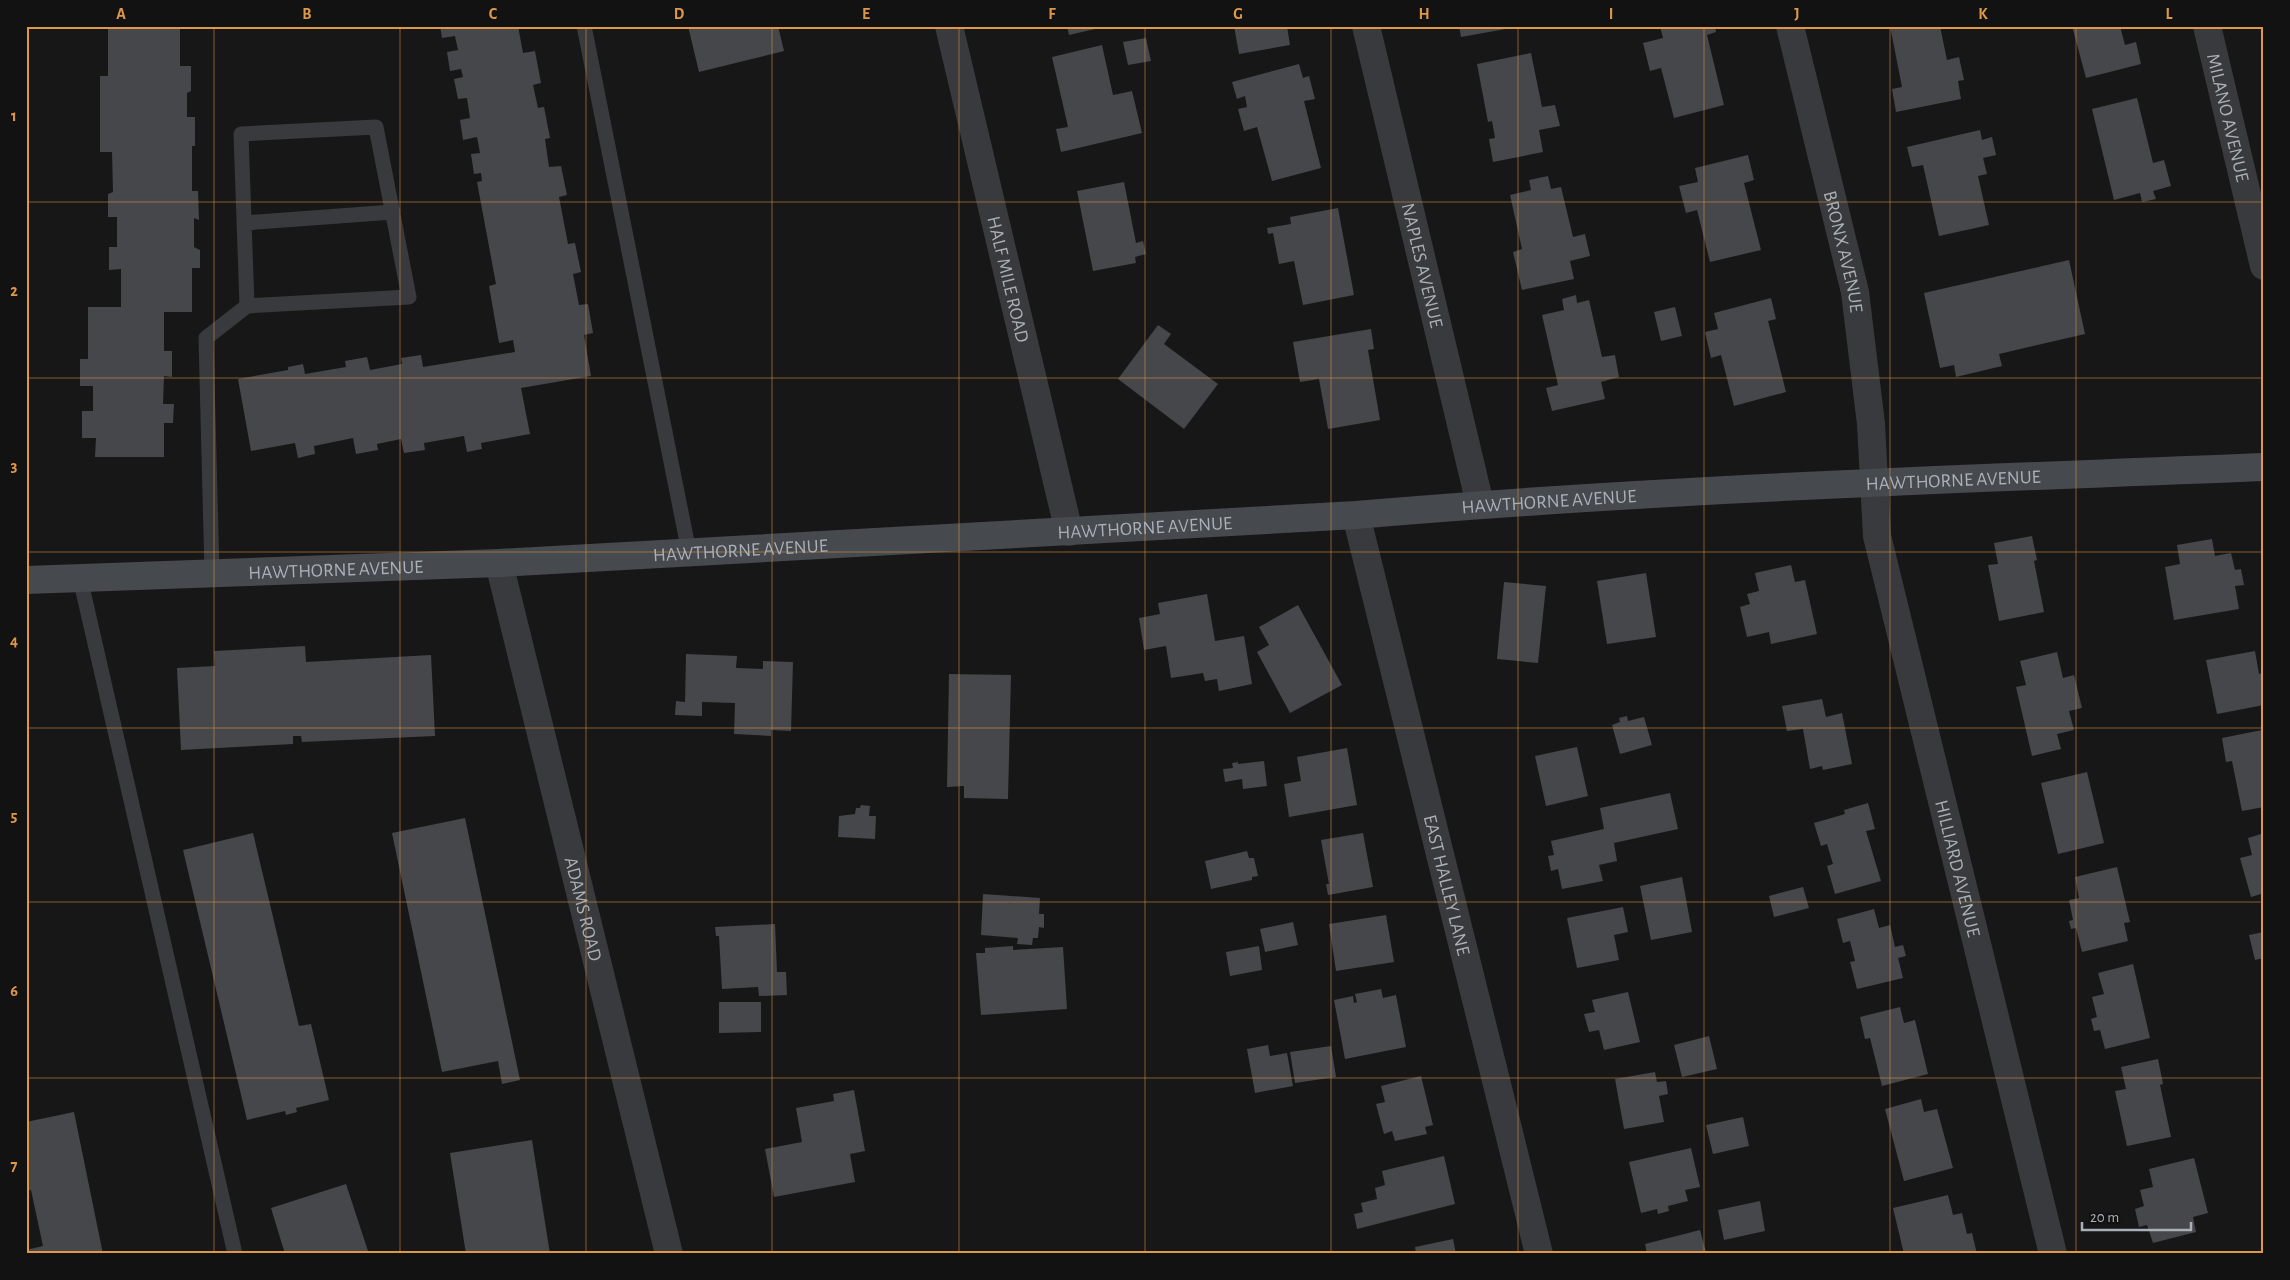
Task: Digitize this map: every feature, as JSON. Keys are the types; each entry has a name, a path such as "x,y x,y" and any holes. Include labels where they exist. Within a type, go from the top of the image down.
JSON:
{"street":[{"name":"HALF MILE ROAD","path":"949,26 1069,532"},
{"name":"NAPLES AVENUE","path":"1366,26 1480,504"},
{"name":"BRONX AVENUE","path":"1790,26 1855,292 1871,424 1875,482"},
{"name":"MILANO AVENUE","path":"2207,26 2264,266"},
{"name":"HAWTHORNE AVENUE","path":"26,580 499,563 1356,516 1480,504 1875,482 2264,467"},
{"name":"HILLIARD AVENUE","path":"1875,482 1877,536 2053,1254"},
{"name":"EAST HALLEY LANE","path":"1356,516 1539,1254"},
{"name":"ADAMS ROAD","path":"499,563 669,1254"}],"lane":[{"path":"584,26 689,552"},
{"path":"212,573 206,338 247,306 410,297 376,127 241,134 247,306"},
{"path":"244,223 393,212"},
{"path":"80,578 235,1254"}],"building":[{"path":"108,26 180,26 180,66 191,66 191,91 187,93 187,117 195,117 195,146 192,146 192,191 198,191 199,220 194,218 194,247 200,250 200,268 192,268 192,312 164,312 164,351 172,351 172,377 164,376 163,404 174,404 173,423 164,423 164,457 95,457 96,438 82,438 82,411 93,411 93,386 80,386 80,359 88,359 88,307 121,307 121,269 109,270 109,247 117,247 117,217 108,217 108,194 113,192 112,152 100,152 100,76 108,76"},
{"path":"440,26 518,26 523,53 535,51 541,83 533,85 538,108 544,107 550,138 545,139 549,167 561,166 567,195 559,197 568,244 575,243 581,272 573,274 579,305 588,304 593,333 584,335 591,376 521,388 530,434 481,443 482,449 467,452 464,436 424,443 425,450 404,453 401,439 377,444 378,450 356,454 353,438 314,446 315,454 298,458 295,443 251,451 238,379 288,370 288,367 303,364 305,374 346,367 345,361 367,357 370,370 402,364 401,358 421,355 423,367 515,352 513,340 499,343 489,286 496,284 477,182 482,181 481,173 474,174 471,154 480,153 477,137 463,140 460,120 470,118 467,98 458,99 454,79 463,77 461,69 450,71 447,52 458,50 455,36 442,38"},
{"path":"688,26 778,26 784,51 699,72"},
{"path":"1067,26 1104,26 1104,27 1069,35"},
{"path":"1234,26 1287,26 1290,45 1239,54"},
{"path":"1459,26 1517,26 1517,27 1461,37"},
{"path":"1660,26 1715,26 1716,32 1707,35 1724,105 1674,118 1661,68 1650,71 1643,43 1663,38"},
{"path":"1890,26 1940,26 1947,60 1959,57 1964,80 1958,81 1961,99 1896,112 1892,89 1902,87"},
{"path":"2072,26 2120,26 2125,45 2136,42 2141,64 2086,78"},
{"path":"1146,38 1151,61 1128,65 1123,42"},
{"path":"1102,45 1113,95 1132,91 1142,133 1061,152 1056,129 1068,127 1052,57"},
{"path":"1531,53 1542,107 1555,105 1560,126 1539,130 1543,152 1493,162 1489,139 1495,138 1492,121 1488,122 1477,64"},
{"path":"1299,64 1303,78 1309,76 1315,99 1304,101 1321,168 1272,181 1257,127 1244,131 1238,109 1247,107 1245,96 1237,99 1232,82"},
{"path":"2137,98 2153,163 2164,160 2171,186 2153,191 2156,199 2142,202 2140,193 2114,200 2092,109"},
{"path":"1980,130 1982,140 1992,137 1996,155 1983,158 1987,174 1978,176 1989,225 1939,236 1923,165 1912,167 1907,147"},
{"path":"1748,155 1754,180 1744,183 1761,250 1710,262 1697,210 1686,213 1679,186 1698,182 1695,168"},
{"path":"1548,176 1551,189 1561,187 1573,237 1585,234 1590,256 1570,261 1574,279 1522,290 1513,252 1522,249 1510,195 1531,190 1529,180"},
{"path":"1124,182 1136,243 1143,241 1146,254 1135,257 1136,263 1093,271 1077,191"},
{"path":"1338,208 1354,295 1303,305 1294,261 1279,264 1273,233 1268,234 1267,228 1291,224 1290,217"},
{"path":"2069,260 2085,334 1999,354 2002,366 1956,377 1954,365 1940,368 1924,293"},
{"path":"1576,295 1577,303 1589,300 1602,357 1615,355 1619,377 1601,382 1605,399 1552,411 1546,388 1558,385 1542,315 1564,310 1562,299"},
{"path":"1771,298 1776,319 1768,321 1786,392 1734,406 1721,355 1711,358 1705,332 1718,329 1714,313"},
{"path":"1675,307 1682,336 1661,341 1654,312"},
{"path":"1158,325 1171,334 1164,344 1218,384 1184,429 1118,379"},
{"path":"1371,329 1374,349 1368,350 1380,420 1328,429 1319,379 1300,382 1293,342"},
{"path":"2032,536 2037,560 2034,561 2044,612 1999,621 1988,565 1998,564 1994,543"},
{"path":"2212,539 2215,556 2231,553 2235,570 2241,569 2244,585 2235,586 2239,609 2174,620 2165,567 2180,564 2177,545"},
{"path":"1791,565 1795,582 1805,580 1817,634 1771,644 1769,632 1747,637 1740,607 1750,604 1747,594 1759,591 1755,573"},
{"path":"1646,573 1656,637 1607,644 1597,581"},
{"path":"1504,582 1546,586 1538,663 1497,659"},
{"path":"1207,594 1215,641 1244,636 1252,684 1219,691 1217,679 1205,681 1203,673 1171,678 1166,646 1144,650 1139,618 1160,614 1158,603"},
{"path":"1298,605 1342,685 1290,713 1257,652 1269,645 1259,627"},
{"path":"305,646 306,662 431,655 435,736 302,742 301,736 293,736 293,744 181,750 177,668 215,666 214,651"},
{"path":"2255,651 2259,674 2264,672 2264,683 2261,684 2264,705 2217,714 2206,660"},
{"path":"2057,652 2063,678 2074,675 2082,708 2069,711 2074,730 2057,734 2061,749 2032,756 2016,687 2026,685 2020,661"},
{"path":"686,654 737,656 736,668 763,669 763,661 793,662 791,731 771,730 771,736 734,734 735,703 702,702 702,716 675,715 676,701 685,702"},
{"path":"949,674 1011,675 1008,799 964,798 964,786 947,787"},
{"path":"1822,699 1826,717 1842,713 1852,764 1823,770 1822,766 1810,769 1803,729 1787,731 1782,706"},
{"path":"1627,716 1628,721 1644,717 1652,745 1620,754 1612,725 1620,722 1619,718"},
{"path":"2262,730 2264,807 2242,811 2232,761 2226,762 2222,738"},
{"path":"1577,747 1588,796 1546,806 1535,756"},
{"path":"1347,748 1357,805 1289,817 1284,784 1301,781 1297,757"},
{"path":"1264,761 1267,786 1243,789 1242,779 1225,782 1223,769 1233,768 1232,763"},
{"path":"2087,772 2104,843 2058,854 2041,783"},
{"path":"1670,793 1678,829 1614,843 1617,861 1599,865 1603,881 1562,889 1558,869 1551,871 1548,856 1554,855 1551,841 1604,829 1600,808"},
{"path":"1868,803 1875,829 1866,831 1881,881 1835,894 1827,866 1833,864 1827,844 1821,846 1814,823 1845,814 1844,810"},
{"path":"861,805 870,806 869,816 876,816 875,839 838,837 839,816 855,814 856,808 860,808"},
{"path":"465,818 520,1080 502,1084 498,1061 442,1072 392,833"},
{"path":"253,833 299,1026 311,1024 329,1100 296,1108 297,1112 286,1115 285,1111 247,1120 183,850"},
{"path":"1363,833 1373,887 1328,895 1326,884 1329,884 1321,840"},
{"path":"2264,833 2263,901 2261,894 2251,897 2240,858 2252,855 2248,838"},
{"path":"1247,851 1249,858 1254,858 1258,876 1252,877 1252,880 1211,889 1205,861"},
{"path":"2117,867 2130,922 2124,923 2128,941 2082,952 2076,928 2071,929 2069,921 2073,920 2069,900 2079,898 2075,877"},
{"path":"1682,877 1692,932 1651,940 1640,886"},
{"path":"1803,887 1809,908 1774,917 1769,896"},
{"path":"983,894 1040,898 1039,914 1044,914 1044,928 1039,927 1038,938 1033,938 1032,945 1017,944 1018,938 981,935"},
{"path":"1623,907 1628,932 1614,935 1619,960 1577,968 1567,918"},
{"path":"1874,909 1879,928 1890,925 1895,947 1903,945 1906,956 1898,958 1903,978 1857,989 1850,962 1855,961 1850,941 1843,943 1837,919"},
{"path":"1386,915 1394,962 1336,971 1329,924"},
{"path":"1293,922 1298,945 1265,952 1260,929"},
{"path":"775,924 777,972 786,972 787,995 759,996 758,987 722,989 719,936 716,936 715,927"},
{"path":"2264,932 2264,958 2255,960 2249,935"},
{"path":"1013,946 1013,950 1063,947 1067,1009 981,1015 976,953 985,953 985,948"},
{"path":"1259,946 1262,970 1230,976 1226,952"},
{"path":"2133,964 2150,1038 2105,1049 2100,1030 2094,1031 2091,1019 2097,1017 2092,997 2104,994 2098,973"},
{"path":"1381,989 1383,998 1396,995 1406,1047 1345,1059 1334,1000 1353,996 1354,1003 1357,1002 1355,994"},
{"path":"1628,992 1640,1042 1604,1050 1599,1030 1589,1032 1584,1014 1595,1012 1592,1000"},
{"path":"719,1002 761,1002 761,1032 719,1033"},
{"path":"1900,1007 1904,1023 1915,1020 1928,1074 1882,1086 1870,1038 1865,1039 1860,1017"},
{"path":"1709,1036 1717,1069 1682,1077 1674,1045"},
{"path":"1268,1045 1270,1056 1287,1053 1293,1086 1255,1093 1247,1049"},
{"path":"1331,1046 1336,1077 1295,1083 1290,1052"},
{"path":"2158,1059 2163,1084 2160,1085 2171,1137 2127,1146 2115,1091 2126,1089 2121,1067"},
{"path":"1655,1072 1657,1082 1666,1081 1668,1094 1659,1096 1664,1122 1624,1129 1615,1079"},
{"path":"1421,1076 1433,1125 1425,1127 1427,1134 1395,1141 1392,1131 1384,1134 1376,1104 1385,1102 1381,1086"},
{"path":"854,1090 865,1151 850,1154 855,1182 774,1197 765,1149 802,1142 796,1108 834,1101 833,1094"},
{"path":"1921,1099 1924,1112 1937,1109 1953,1168 1904,1181 1885,1109"},
{"path":"74,1112 103,1254 26,1254 26,1250 43,1246 31,1190 26,1191 26,1122"},
{"path":"1743,1117 1749,1146 1713,1154 1706,1125"},
{"path":"532,1140 550,1254 466,1254 450,1153"},
{"path":"1691,1148 1700,1187 1685,1190 1688,1201 1668,1206 1669,1211 1658,1214 1657,1209 1641,1213 1629,1162"},
{"path":"1444,1156 1455,1204 1357,1229 1354,1214 1363,1212 1361,1203 1377,1199 1375,1188 1385,1185 1382,1171"},
{"path":"2194,1158 2208,1213 2193,1217 2196,1232 2153,1243 2147,1225 2139,1227 2135,1209 2144,1206 2140,1190 2153,1187 2149,1169"},
{"path":"346,1184 369,1254 285,1254 271,1208"},
{"path":"1948,1195 1953,1215 1962,1213 1967,1234 1972,1233 1977,1254 1904,1254 1893,1208"},
{"path":"1760,1201 1765,1231 1724,1240 1718,1210"},
{"path":"1700,1230 1706,1252 1647,1254 1645,1244"},
{"path":"1453,1239 1456,1254 1416,1254 1415,1247"}]}
